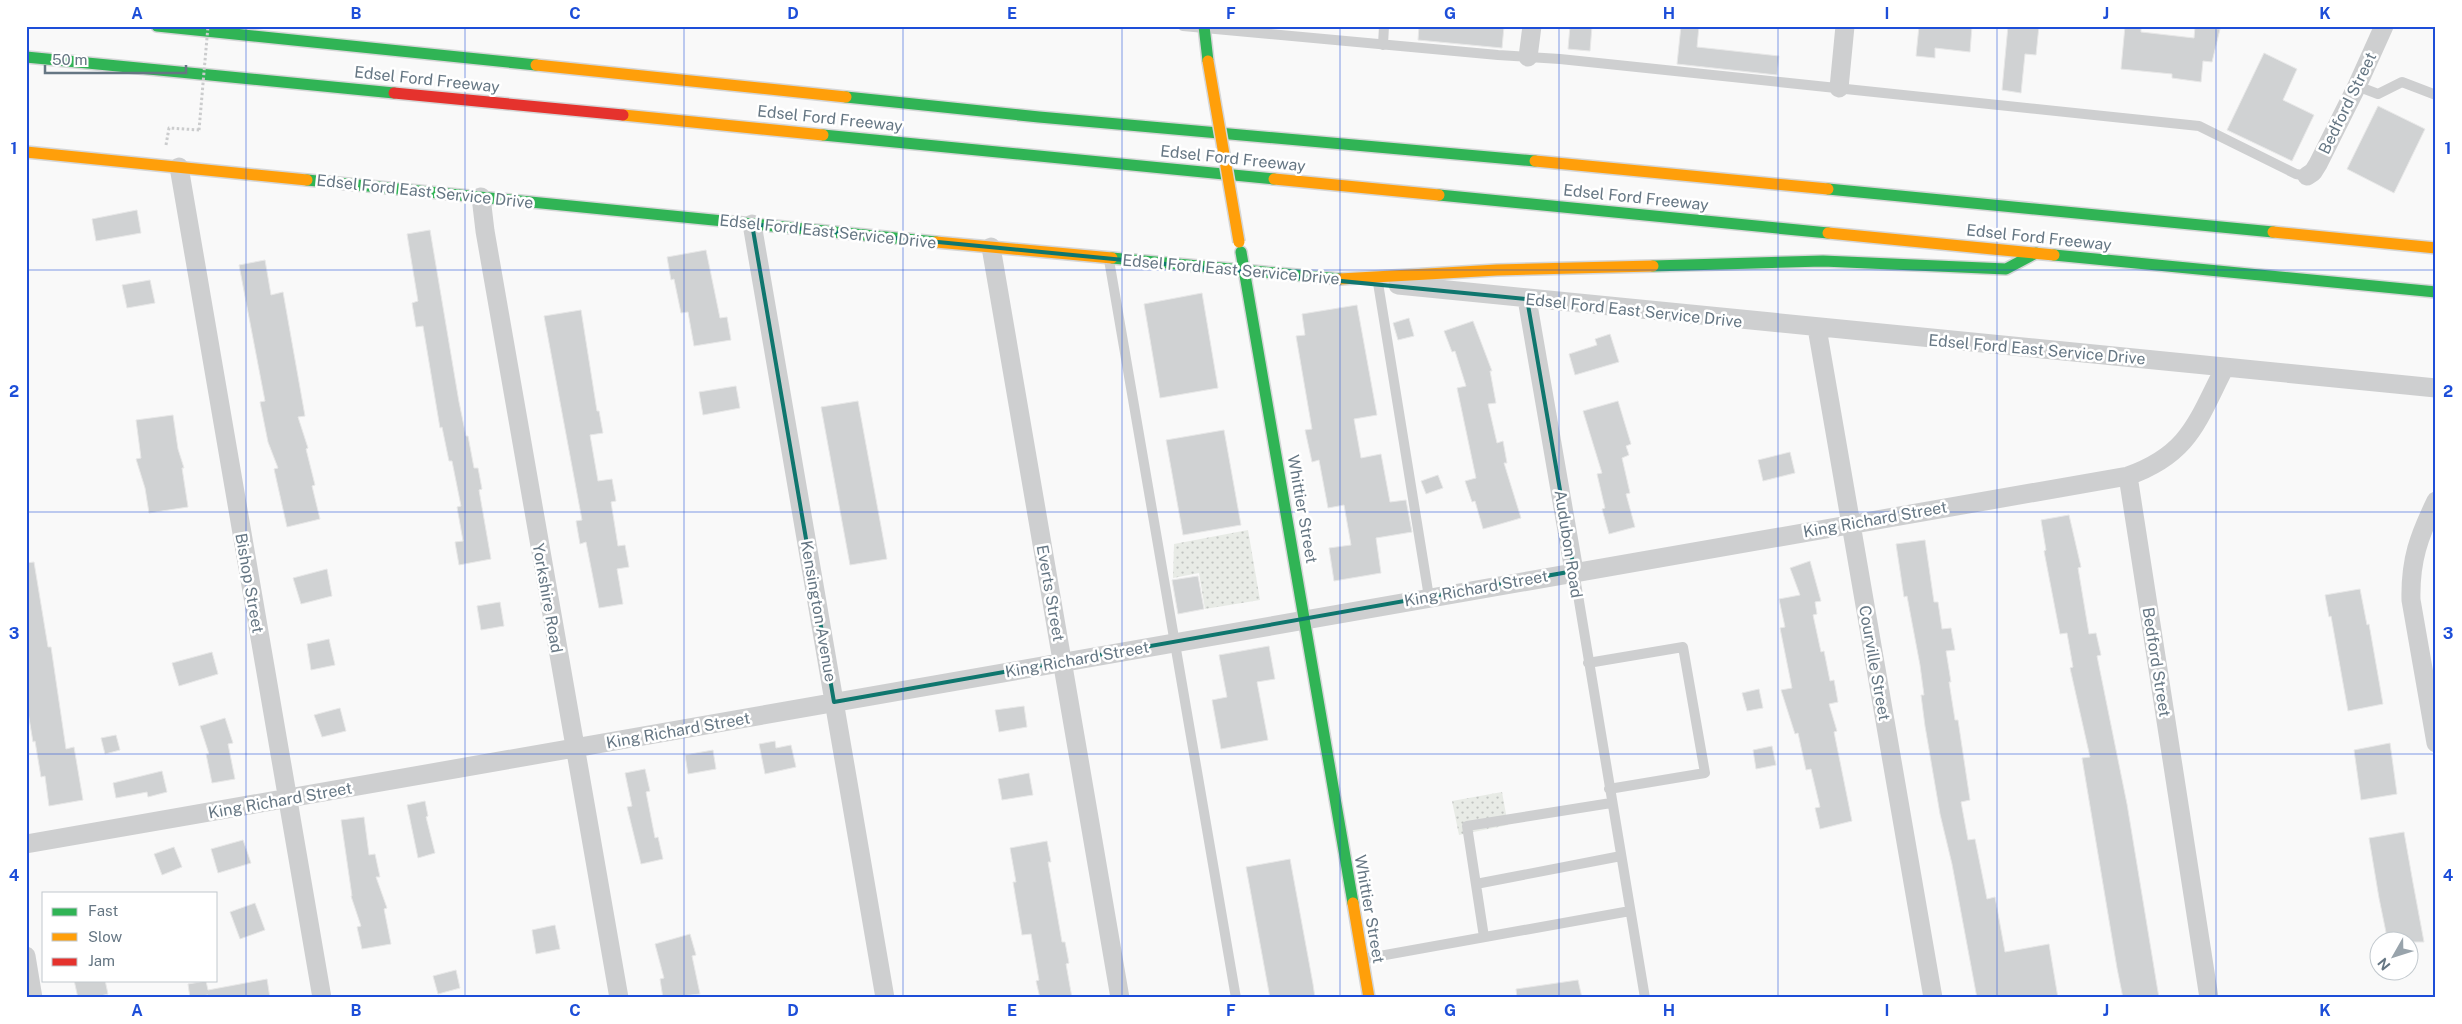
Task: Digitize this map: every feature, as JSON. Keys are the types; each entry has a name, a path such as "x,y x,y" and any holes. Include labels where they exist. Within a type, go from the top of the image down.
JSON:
{"main road":[{"name":"Edsel Ford Freeway","path":"157,26 1039,117 1491,157 2436,248"},
{"name":"Whittier Street","path":"1204,27 1208,61 1369,998"},
{"path":"336,33 420,53"},
{"name":"Edsel Ford Freeway","path":"26,57 2436,292"},
{"path":"26,67 59,60"},
{"name":"Edsel Ford East Service Drive","path":"26,152 752,224 1340,279"},
{"path":"1340,279 1497,270 1823,261 2006,269 2036,253"}],"street":[{"path":"1528,57 1532,26"},
{"path":"1839,88 1845,26"},
{"name":"Bedford Street","path":"2306,176 2313,172 2318,164 2357,86 2384,26"},
{"name":"Bishop Street","path":"171,166 322,998"},
{"name":"Yorkshire Road","path":"481,197 485,231 574,748 619,998"},
{"name":"Kensington Avenue","path":"752,224 885,998"},
{"name":"Everts Street","path":"991,247 1120,998"},
{"name":"Edsel Ford East Service Drive","path":"1340,279 1817,328 2436,388"},
{"name":"Audubon Road","path":"1527,299 1574,571"},
{"name":"Courville Street","path":"1817,328 1933,998"},
{"path":"2128,476 2159,463 2173,453 2190,434 2225,367"},
{"name":"Bedford Street","path":"2128,476 2209,998"},
{"name":"King Richard Street","path":"26,844 1305,618 2128,476"},
{"path":"2436,501 2416,545 2410,579 2411,600 2436,743"},
{"path":"26,956 33,998"}],"lane":[{"path":"1184,26 1528,57 2199,126 2296,174 2306,176"},
{"path":"1383,45 1384,26"},
{"path":"2357,86 2378,94 2402,82 2436,95"},
{"path":"1108,257 1236,998"},
{"path":"1378,283 1428,597"},
{"name":"Audubon Road","path":"1574,571 1611,803 1645,998"},
{"path":"1588,663 1683,647 1705,773 1609,790"},
{"path":"1484,937 1467,826 1611,803"},
{"path":"1476,884 1620,856"},
{"path":"1362,959 1630,911"}],"path":[{"path":"171,166 169,128 199,130 208,26"}],"highlighted area":[{"path":"752,224 1527,299 1574,571 834,702"}],"shaded area":[{"path":"1248,530 1260,600 1205,609 1199,573 1173,578 1174,544"},
{"path":"1502,792 1508,825 1459,835 1452,801"}],"building":[{"path":"1419,26 1504,26 1502,48 1418,40"},
{"path":"1570,26 1592,26 1590,51 1568,49"},
{"path":"1681,26 1699,26 1697,47 1779,56 1777,75 1677,64"},
{"path":"1919,26 1972,26 1970,52 1935,48 1935,58 1916,56"},
{"path":"2008,26 2039,26 2036,55 2025,54 2021,93 2002,90"},
{"path":"2125,26 2141,26 2141,32 2194,38 2195,27 2220,29 2212,62 2203,61 2201,82 2172,78 2172,74 2121,69"},
{"path":"2264,53 2297,69 2283,100 2314,115 2292,161 2227,130"},
{"path":"2378,106 2425,129 2394,193 2347,169"},
{"path":"137,210 141,233 96,241 92,219"},
{"path":"430,230 459,402 474,468 478,468 482,489 479,490 491,559 459,565 455,542 463,541 457,507 461,506 452,461 449,461 442,427 440,428 423,326 416,327 412,303 418,301 407,234"},
{"path":"706,250 720,318 727,317 731,340 694,346 688,312 681,313 674,279 671,280 667,257"},
{"path":"265,260 271,295 283,292 305,416 298,417 308,448 306,449 315,485 312,486 320,519 287,527 274,469 278,468 268,442 260,402 265,401 239,265"},
{"path":"150,280 155,303 127,308 122,285"},
{"path":"1202,293 1218,388 1160,398 1144,304"},
{"path":"1357,305 1377,415 1354,419 1361,458 1381,454 1390,502 1406,500 1412,532 1376,538 1381,573 1334,581 1329,548 1351,545 1344,505 1328,508 1319,460 1312,462 1305,430 1312,429 1296,336 1305,335 1302,314"},
{"path":"581,310 597,411 599,411 603,433 590,435 598,481 612,479 616,501 611,502 618,546 625,545 629,567 617,569 623,604 599,608 586,542 580,544 576,521 582,520 544,316"},
{"path":"1409,318 1414,336 1398,340 1393,323"},
{"path":"1473,321 1492,371 1490,371 1496,403 1488,404 1497,443 1503,441 1507,463 1504,463 1521,518 1483,529 1475,501 1472,502 1465,481 1476,478 1457,388 1466,386 1455,351 1452,352 1444,331"},
{"path":"1610,334 1619,362 1575,375 1569,354 1597,345 1595,339"},
{"path":"736,386 740,408 703,415 699,392"},
{"path":"858,401 887,559 850,565 821,407"},
{"path":"1618,401 1631,444 1626,446 1629,455 1622,458 1630,493 1626,494 1635,527 1609,534 1602,509 1605,508 1597,474 1602,473 1583,411"},
{"path":"173,415 178,449 184,468 182,468 188,507 149,513 145,488 136,459 141,458 136,420"},
{"path":"1224,430 1241,525 1183,535 1166,440"},
{"path":"1790,452 1795,473 1763,481 1758,460"},
{"path":"1438,475 1443,488 1426,494 1421,481"},
{"path":"2069,515 2081,567 2078,568 2089,634 2096,633 2101,655 2097,656 2127,804 2159,998 2123,998 2117,968 2082,758 2090,757 2070,668 2073,667 2067,633 2060,634 2044,551 2046,550 2041,520"},
{"path":"1925,540 1934,602 1938,602 1942,629 1951,628 1955,650 1946,651 1955,720 1958,720 1970,800 1961,802 1968,840 1975,839 1987,899 1995,897 2005,952 2049,944 2058,998 1977,998 1952,864 1940,814 1925,726 1921,695 1924,695 1920,665 1907,596 1904,597 1896,544"},
{"path":"1810,561 1821,601 1815,602 1817,614 1813,615 1821,652 1824,651 1830,681 1834,680 1838,702 1829,704 1837,731 1834,732 1852,821 1820,829 1815,808 1820,807 1811,769 1806,770 1798,733 1795,734 1781,690 1792,688 1780,628 1785,627 1779,599 1800,595 1790,568"},
{"path":"34,562 48,647 51,647 66,749 74,747 83,800 49,806 45,776 41,777 26,700 26,563"},
{"path":"327,569 332,596 301,604 293,578"},
{"path":"1198,576 1204,609 1178,614 1172,580"},
{"path":"2360,589 2367,625 2369,624 2383,704 2348,711 2331,616 2329,617 2325,595"},
{"path":"500,602 504,626 481,630 477,606"},
{"path":"329,639 335,665 311,670 307,644"},
{"path":"1269,646 1275,679 1257,682 1268,740 1221,749 1212,700 1227,697 1219,655"},
{"path":"212,652 218,674 179,686 172,663"},
{"path":"1759,689 1763,708 1747,711 1742,693"},
{"path":"1024,706 1027,727 999,732 995,710"},
{"path":"340,708 346,731 322,737 314,715"},
{"path":"225,718 233,743 228,744 235,779 212,783 206,754 209,754 200,726"},
{"path":"116,735 120,750 105,754 101,738"},
{"path":"775,741 776,748 791,745 796,767 765,774 759,744"},
{"path":"2390,743 2397,794 2361,800 2354,750"},
{"path":"1772,746 1776,765 1756,769 1753,750"},
{"path":"713,750 716,769 688,774 685,755"},
{"path":"645,769 650,791 646,792 655,838 658,837 663,859 641,864 627,807 632,806 625,773"},
{"path":"162,771 167,792 148,797 147,792 116,798 113,783"},
{"path":"1029,773 1033,795 1002,800 998,779"},
{"path":"425,801 428,816 426,817 435,853 418,858 407,805"},
{"path":"364,817 369,855 375,854 380,877 376,877 387,908 384,909 391,944 362,949 357,927 361,926 351,896 341,820"},
{"path":"2404,832 2424,942 2420,942 2420,932 2386,932 2369,838"},
{"path":"243,840 251,863 218,873 211,849"},
{"path":"1047,841 1051,862 1048,862 1062,942 1065,942 1069,963 1066,964 1072,998 1040,998 1036,981 1039,980 1031,934 1022,935 1013,882 1016,882 1010,848"},
{"path":"174,847 182,867 162,875 154,854"},
{"path":"1290,859 1315,998 1270,998 1246,867"},
{"path":"255,903 265,930 240,939 230,912"},
{"path":"555,925 560,949 536,954 532,930"},
{"path":"690,934 696,955 692,956 700,994 663,998 660,979 664,978 655,944"},
{"path":"456,970 460,988 438,994 433,976"},
{"path":"267,979 270,998 209,998 208,995 190,998 188,984 206,982 208,990"},
{"path":"1578,980 1582,998 1517,998 1516,989"},
{"path":"74,982 105,982 108,994 93,998 78,998"}],"traffic: fast":[{"path":"157,26 536,65"},
{"path":"1204,26 1208,61"},
{"path":"26,57 394,93"},
{"path":"846,97 1039,117 1535,161"},
{"path":"823,135 1274,179"},
{"path":"307,180 936,242"},
{"path":"1828,189 2273,232"},
{"path":"1439,195 1828,233"},
{"path":"1241,252 1353,903"},
{"path":"1653,266 1823,261 2006,269 2036,253"},
{"path":"2054,255 2436,292"},
{"path":"1112,258 1340,279"}],"traffic: slow":[{"path":"1208,61 1239,242"},
{"path":"536,65 846,97"},
{"path":"623,115 823,135"},
{"path":"26,152 307,180"},
{"path":"1535,161 1828,189"},
{"path":"1274,179 1439,195"},
{"path":"2273,232 2436,248"},
{"path":"1828,233 2054,255"},
{"path":"936,242 1112,258"},
{"path":"1340,279 1497,270 1653,266"},
{"path":"1353,903 1369,998"}],"traffic: jam":[{"path":"394,93 623,115"}]}
